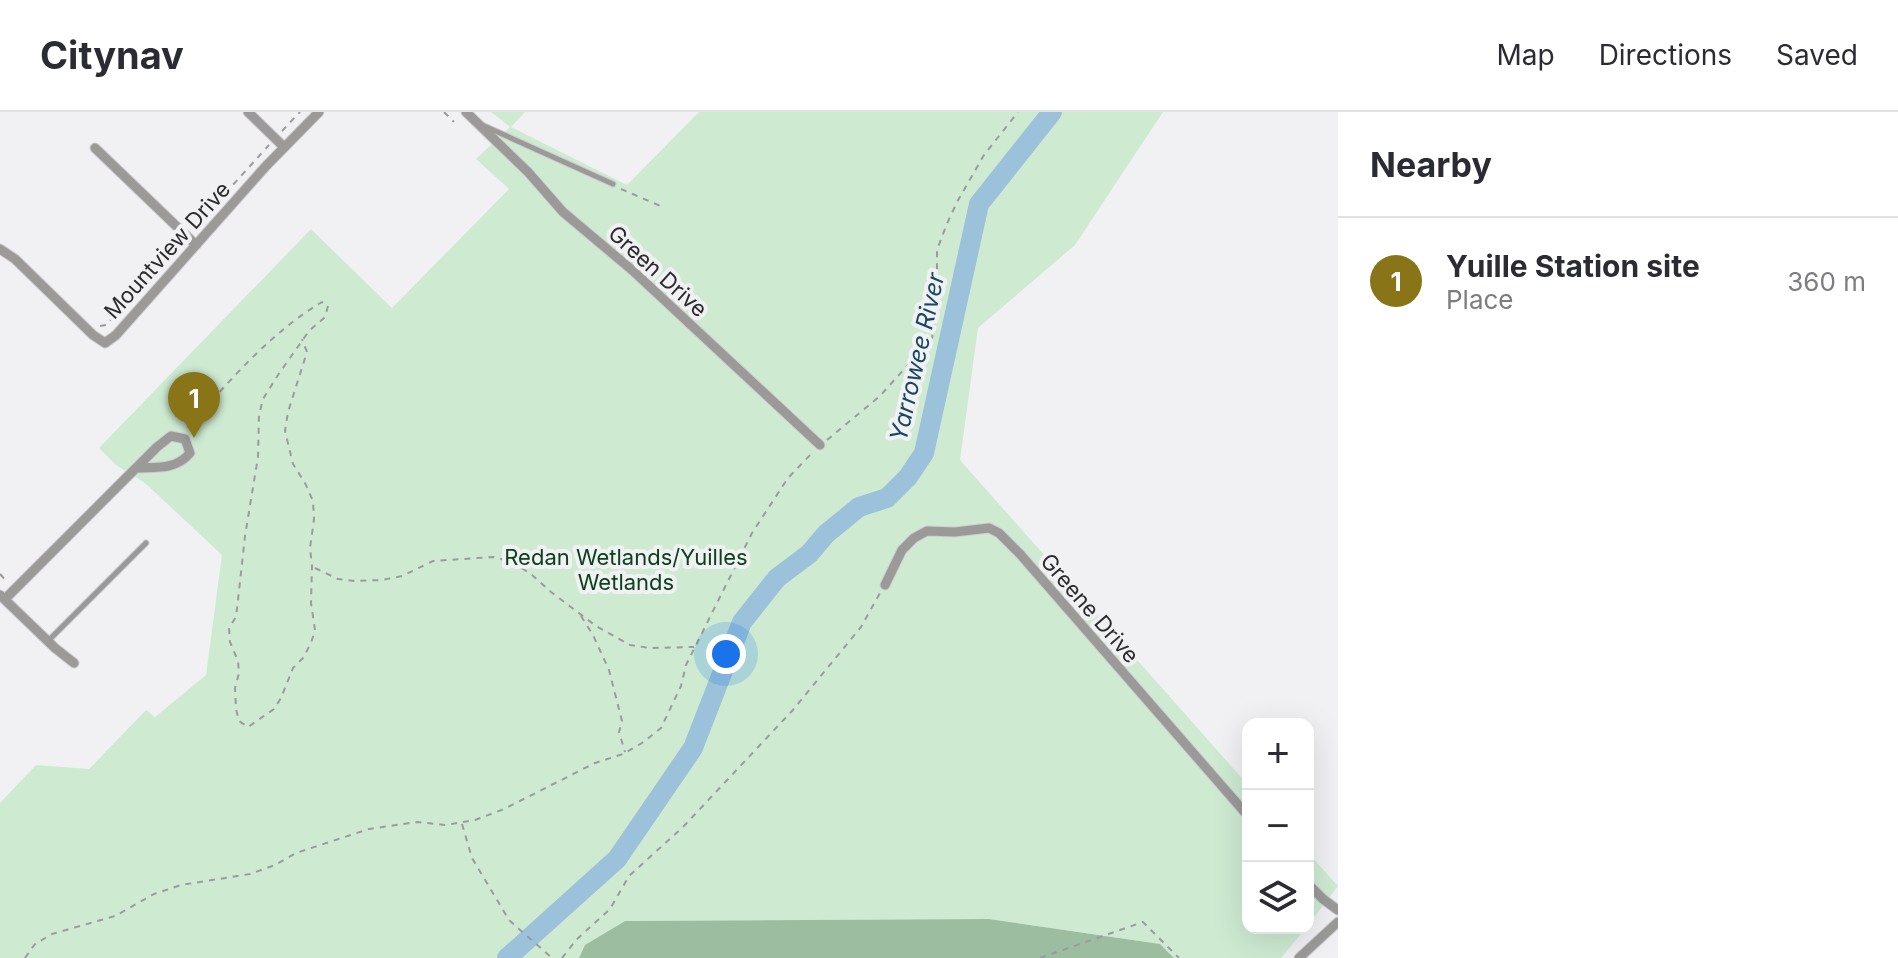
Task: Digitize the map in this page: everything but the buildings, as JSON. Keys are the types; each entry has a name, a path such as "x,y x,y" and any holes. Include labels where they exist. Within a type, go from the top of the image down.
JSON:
{"street":[{"path":"248,112 284,147"},
{"name":"Mountview Drive","path":"0,249 15,259 105,343 319,112"},
{"name":"Green Drive","path":"466,112 528,172 563,212 625,263 820,445"},
{"path":"95,148 196,245"},
{"path":"74,663 2,597 157,447 171,436 185,439 190,453 184,460 173,466 136,468"},
{"name":"Greene Drive","path":"885,585 902,550 921,533 985,528 999,533 1242,809"},
{"path":"1314,890 1338,910"},
{"path":"1299,958 1338,922"}],"lane":[{"path":"474,122 613,184"},
{"path":"48,641 146,543"}],"path":[{"path":"88,330 95,323 98,326 106,325 300,112"},
{"path":"444,112 454,122"},
{"path":"25,958 35,944 52,934 115,916 154,894 181,885 250,874 296,853 369,829 417,822 446,825 475,820 504,809 595,763 625,753 661,728 681,686 686,665 735,566 774,498 788,478 820,445 880,396 932,338 937,310 937,250 946,226 984,155 1018,112"},
{"path":"613,184 665,208"},
{"path":"179,438 217,393 274,338 322,302 328,306 325,317 302,339 263,399 259,415 254,486 236,617 229,628 230,642 238,661 236,709 239,721 248,727 274,709 293,668 311,643 315,630 310,548 313,501 293,464 285,431 307,352 302,339"},
{"path":"312,566 338,579 368,580 402,576 433,561 493,557 513,562 579,613 630,645 695,647"},
{"path":"0,574 11,585"},
{"path":"562,958 576,940 610,909 629,876 683,827 792,711 861,627 885,585"},
{"path":"579,613 609,670 622,721 619,732 625,753"},
{"path":"462,822 472,858 509,920 551,957"},
{"path":"1040,958 1143,922 1179,958"}],"green space":[{"name":"Redan Wetlands/Yuilles Wetlands","path":"491,112 525,112 511,127 627,185 699,112 1163,112 1075,245 978,328 960,460 1242,778 1242,934 1301,934 1281,958 1174,958 1160,944 989,919 625,921 585,945 579,958 0,958 0,803 36,765 89,769 146,710 155,717 206,675 222,555 145,483 116,465 99,448 311,229 392,308 509,189 476,159 510,127"},
{"path":"1314,860 1338,886 1314,917"},
{"path":"989,919 1160,944 1174,958 579,958 585,945 625,921"}],"waterway":[{"name":"Yarrowee River","path":"507,958 617,859 693,748 742,622 777,578 809,554 826,534 859,507 887,498 908,477 924,453 979,204 1052,112"}],"place":[{"name":"Yuille Station site","path":"194,438"}]}
